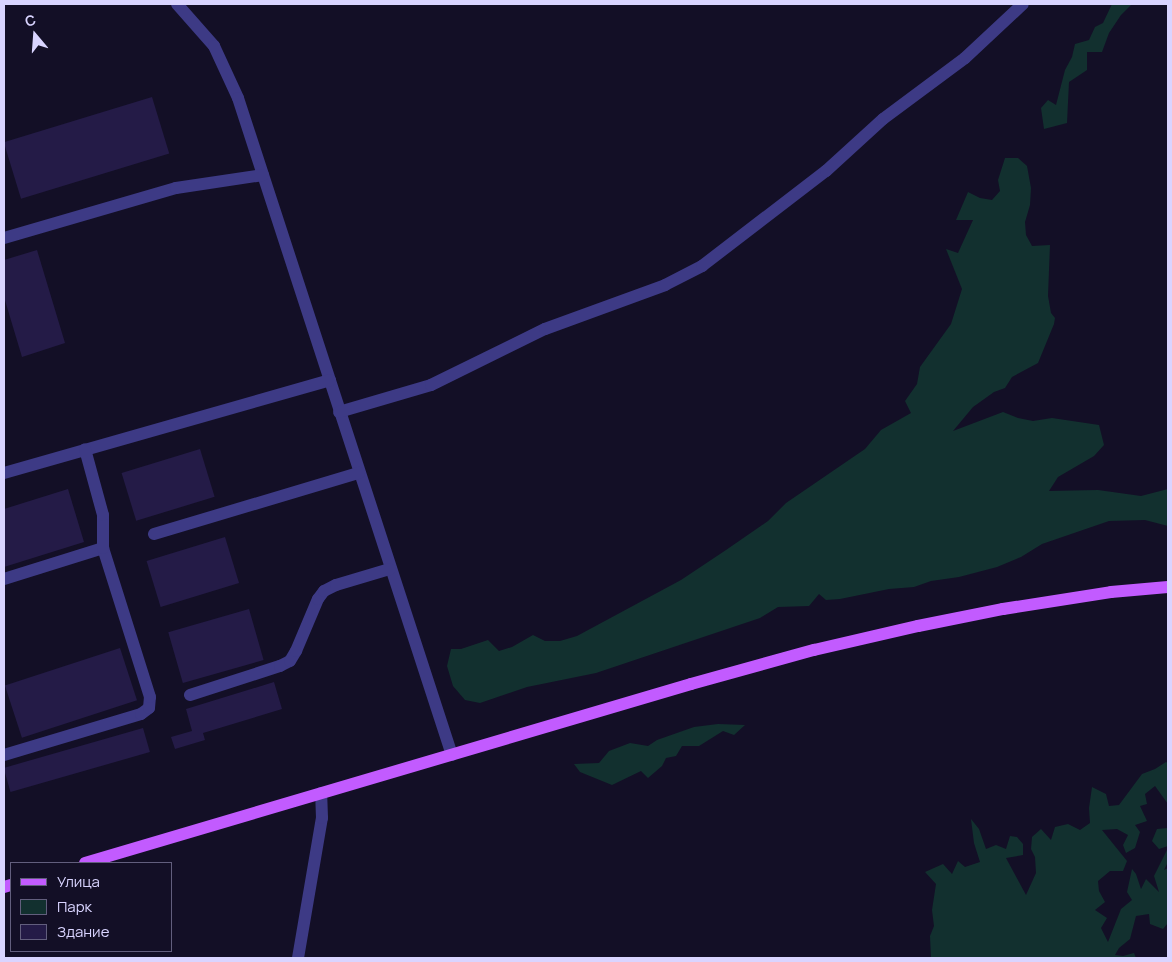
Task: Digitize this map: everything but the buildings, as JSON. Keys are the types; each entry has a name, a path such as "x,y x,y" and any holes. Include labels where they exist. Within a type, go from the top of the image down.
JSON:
{"main road":[{"path":"88,862 691,684 870,637 1013,608 1111,592 1168,587"}],"street":[{"path":"177,4 214,46 238,98 452,755"},
{"path":"339,412 431,385 545,329 665,285 702,266 826,171 883,119 964,58 1023,4"},
{"path":"4,238 176,188 263,175"},
{"path":"4,474 85,449 330,380"},
{"path":"4,755 141,714 149,708 150,697 103,548 103,515 85,449"},
{"path":"154,534 359,473"},
{"path":"4,580 103,548"},
{"path":"190,695 280,666 290,661 318,599 324,591 336,585 390,569"},
{"path":"298,958 322,818 321,794"}],"green space":[{"path":"1112,4 1132,4 1121,15 1109,33 1102,52 1087,52 1087,70 1069,82 1067,123 1044,129 1041,108 1048,100 1056,105 1065,70 1072,57 1075,44 1089,40 1095,27 1103,23"},
{"path":"1005,158 1018,158 1027,166 1031,188 1030,205 1025,222 1026,235 1032,246 1050,245 1048,296 1051,313 1055,318 1054,324 1038,363 1012,377 1005,388 994,392 973,407 953,431 1003,412 1033,421 1052,418 1099,425 1104,445 1094,456 1058,477 1049,491 1098,490 1141,496 1168,489 1168,526 1145,520 1109,521 1042,544 1021,557 997,567 959,577 931,581 914,587 889,589 840,599 826,600 819,594 809,606 778,607 760,618 596,673 527,687 480,703 465,700 453,686 447,666 451,649 461,649 488,640 499,651 512,647 533,635 545,641 560,641 577,636 681,580 726,550 768,521 786,503 865,449 881,430 911,413 905,401 917,384 920,367 951,324 962,289 946,249 958,253 973,220 956,220 968,192 980,198 992,200 1000,191 998,180"},
{"path":"718,724 745,725 734,735 723,731 699,746 682,746 676,756 666,758 662,766 648,778 641,771 612,785 580,772 574,764 599,763 609,751 630,743 648,746 657,740 694,727"},
{"path":"1166,762 1168,763 1168,804 1155,786 1145,794 1147,804 1140,806 1147,821 1135,825 1140,832 1135,848 1126,853 1123,845 1128,835 1117,829 1102,830 1127,861 1123,871 1110,871 1098,881 1099,891 1105,902 1095,910 1107,918 1101,928 1108,942 1121,909 1132,900 1127,892 1132,869 1136,874 1141,889 1146,879 1159,892 1154,876 1168,848 1168,862 1164,870 1168,868 1168,923 1163,929 1150,924 1149,914 1136,916 1130,939 1119,948 1115,955 1123,956 1134,953 1136,958 931,958 930,936 934,926 932,910 936,884 925,872 943,864 952,874 958,861 965,867 980,862 974,843 971,819 979,829 986,849 996,845 1006,849 1010,836 1017,837 1023,844 1023,855 1006,858 1026,895 1036,873 1035,857 1031,849 1032,837 1041,829 1051,840 1055,827 1068,824 1080,830 1090,823 1089,808 1092,787 1106,794 1109,806 1119,805 1142,774"},
{"path":"1168,828 1168,846 1159,849 1152,841 1157,829"}]}
